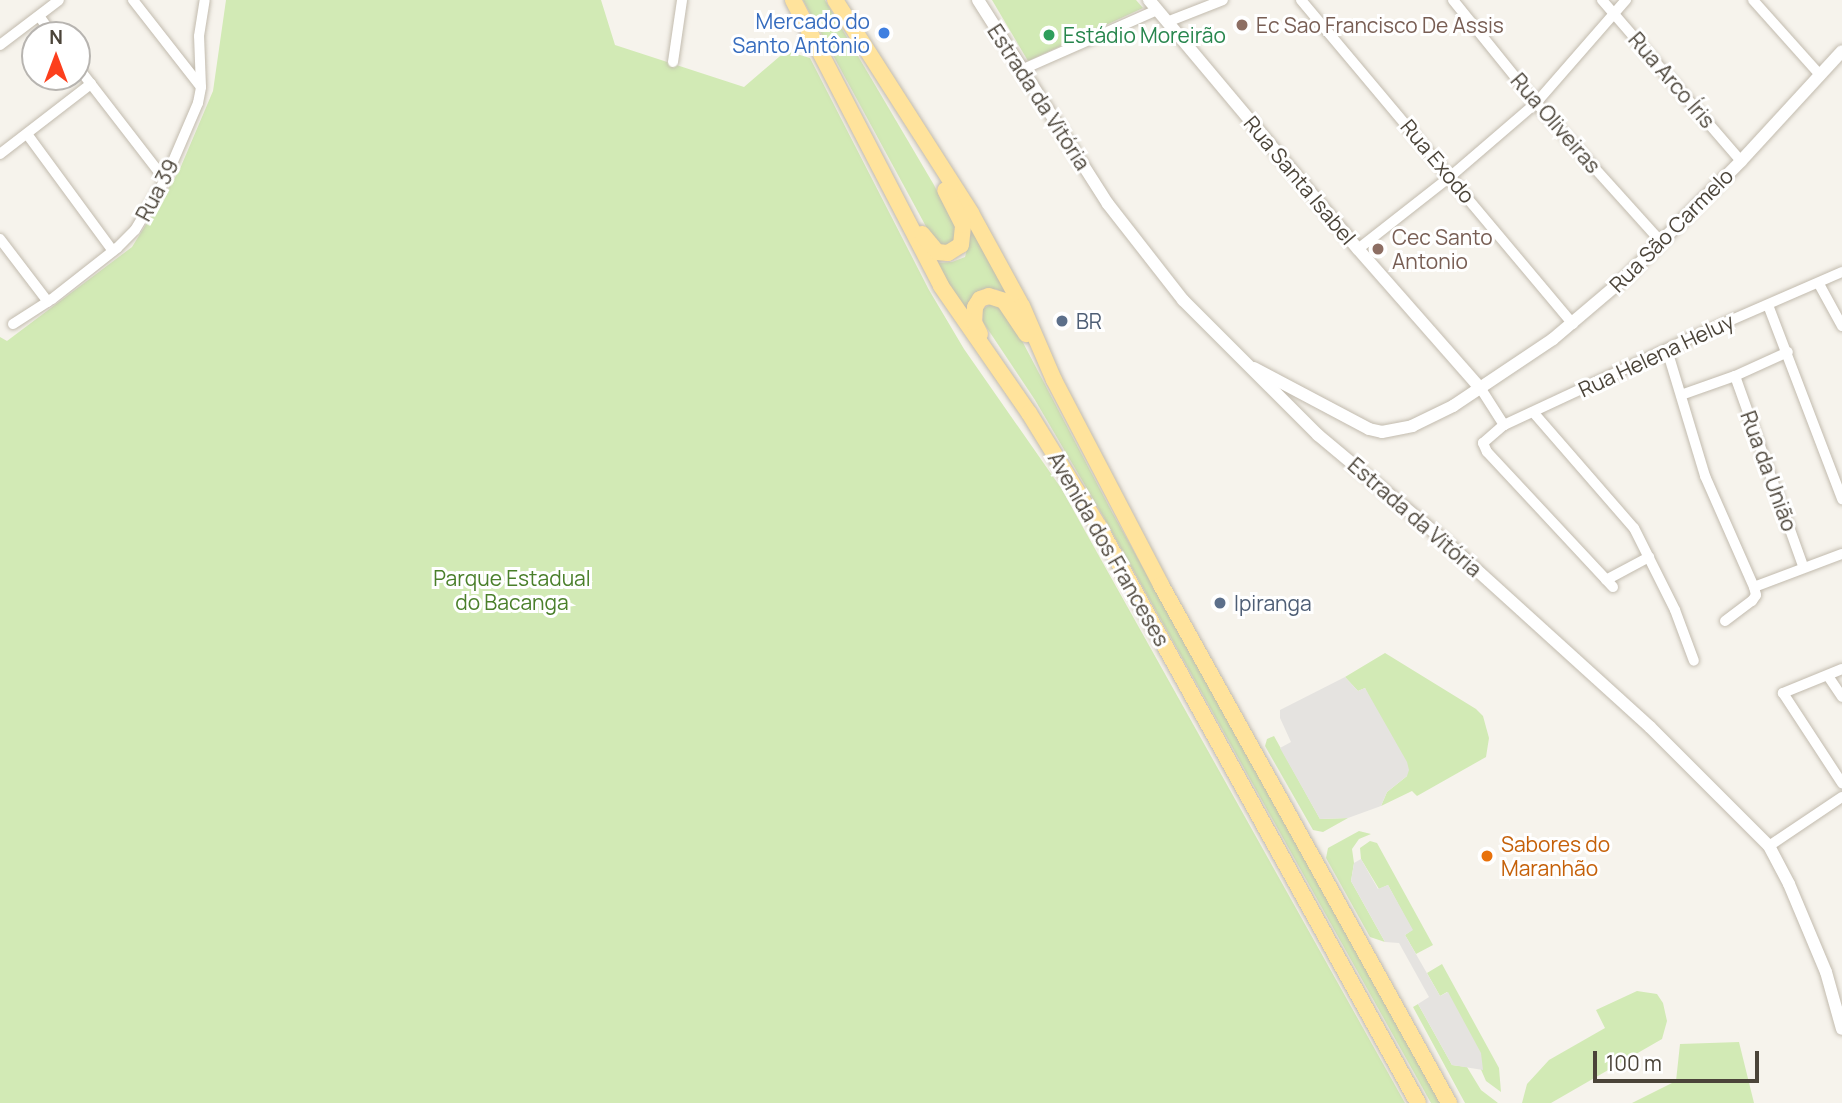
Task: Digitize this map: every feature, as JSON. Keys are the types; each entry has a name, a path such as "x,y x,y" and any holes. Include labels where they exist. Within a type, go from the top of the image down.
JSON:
{"main road":[{"name":"Avenida dos Franceses","path":"793,0 941,286 1029,413 1099,527 1418,1103"},
{"name":"Avenida dos Franceses","path":"842,3 905,113 971,213 1022,306 1054,380 1161,585 1449,1103"},
{"path":"860,126 929,245 942,253 953,251 963,241 962,225 905,113"},
{"path":"1029,413 975,326 973,312 980,299 995,297 1008,305 1054,380"}],"street":[{"path":"133,0 201,87"},
{"name":"Rua 39","path":"13,324 48,302 113,251 135,230 165,180 198,103 201,87 199,36 205,0"},
{"path":"673,62 682,0"},
{"name":"Estrada da Vitória","path":"978,0 1108,204 1183,300 1318,435 1446,542 1650,727 1769,846 1789,884 1826,972 1842,1029"},
{"path":"1167,22 1223,0"},
{"name":"Rua Exodo","path":"1301,0 1573,324"},
{"name":"Rua Oliveiras","path":"1453,0 1536,103 1662,243"},
{"name":"Rua Arco Íris","path":"1602,0 1741,161"},
{"path":"1358,249 1451,176 1536,103 1626,0"},
{"path":"1753,0 1820,75"},
{"path":"0,45 55,1"},
{"path":"1021,70 1153,5"},
{"name":"Rua Santa Isabel","path":"1153,5 1358,249 1481,389"},
{"path":"38,16 42,21"},
{"name":"Rua São Carmelo","path":"1244,363 1369,429 1382,432 1427,419 1481,389 1573,324 1662,243 1842,51"},
{"path":"91,85 165,180"},
{"path":"0,154 83,91"},
{"path":"27,134 113,251"},
{"path":"0,239 48,302"},
{"name":"Rua Helena Heluy","path":"1649,557 1610,584 1487,452 1483,443 1504,425 1842,272"},
{"path":"1819,284 1842,325"},
{"path":"1768,304 1842,499"},
{"path":"1667,350 1705,476 1756,594 1752,601 1725,621"},
{"path":"1681,395 1735,376 1788,352"},
{"name":"Rua da União","path":"1735,376 1803,566"},
{"path":"1481,389 1504,425"},
{"path":"1533,412 1566,452 1615,502 1634,528 1675,610 1694,661"},
{"path":"1754,587 1803,566 1842,554"},
{"path":"1842,669 1783,693 1842,783"},
{"path":"1828,676 1842,697"},
{"path":"1769,846 1842,797"}],"green space":[{"name":"Parque Estadual do Bacanga","path":"226,0 601,0 615,45 744,87 786,51 810,58 929,290 964,349 1061,488 1405,1103 0,1103 0,337 7,341 132,247 179,171 213,91"},
{"path":"803,0 825,0 934,185 956,229 955,240 945,247 936,243 929,232"},
{"name":"Estádio Moreirão","path":"992,0 1136,0 1143,8 1028,61"},
{"path":"972,229 1010,295 996,289 980,290 970,300 965,314 936,263 952,262 965,257"},
{"path":"991,304 998,304 1007,312 1112,512 1440,1103 1431,1103 1103,516 1035,400 983,322 983,309"},
{"path":"1385,653 1476,709 1483,716 1489,738 1486,757 1417,796 1412,791 1381,806 1387,792 1407,776 1365,688 1358,691 1345,677"},
{"path":"1274,736 1320,819 1348,818 1323,832 1313,830 1265,746 1267,739"},
{"path":"1359,831 1371,834 1359,839 1352,849 1354,863 1351,881 1385,942 1370,937 1326,858 1328,848"},
{"path":"1370,841 1377,843 1433,945 1416,954 1405,935 1412,930 1388,885 1379,889 1361,859 1360,848"},
{"path":"1442,964 1499,1068 1501,1092 1486,1081 1447,992 1440,996 1427,973"},
{"path":"1637,991 1657,994 1663,1003 1667,1021 1662,1039 1551,1103 1522,1103 1527,1084 1549,1060 1605,1028 1596,1010"},
{"path":"1418,1004 1452,1065 1467,1067 1481,1090 1498,1103 1465,1103 1413,1007"},
{"path":"1739,1042 1754,1103 1632,1103 1676,1081 1680,1044"}],"shaded area":[{"path":"1345,677 1358,691 1365,688 1409,770 1407,776 1387,792 1381,806 1348,818 1320,819 1280,748 1291,742 1280,718 1280,710"},
{"path":"1361,859 1378,889 1388,885 1413,930 1405,935 1440,996 1448,992 1481,1053 1483,1070 1452,1065 1418,1004 1429,997 1399,943 1385,942 1351,881 1354,863"}],"place":[{"name":"Ec Sao Francisco De Assis","path":"1242,25"},
{"name":"Mercado do Santo Antônio","path":"884,33"},
{"name":"Estádio Moreirão","path":"1049,35"},
{"name":"Cec Santo Antonio","path":"1378,249"},
{"name":"BR","path":"1062,321"},
{"name":"Ipiranga","path":"1220,603"},
{"name":"Sabores do Maranhão","path":"1487,856"}]}
